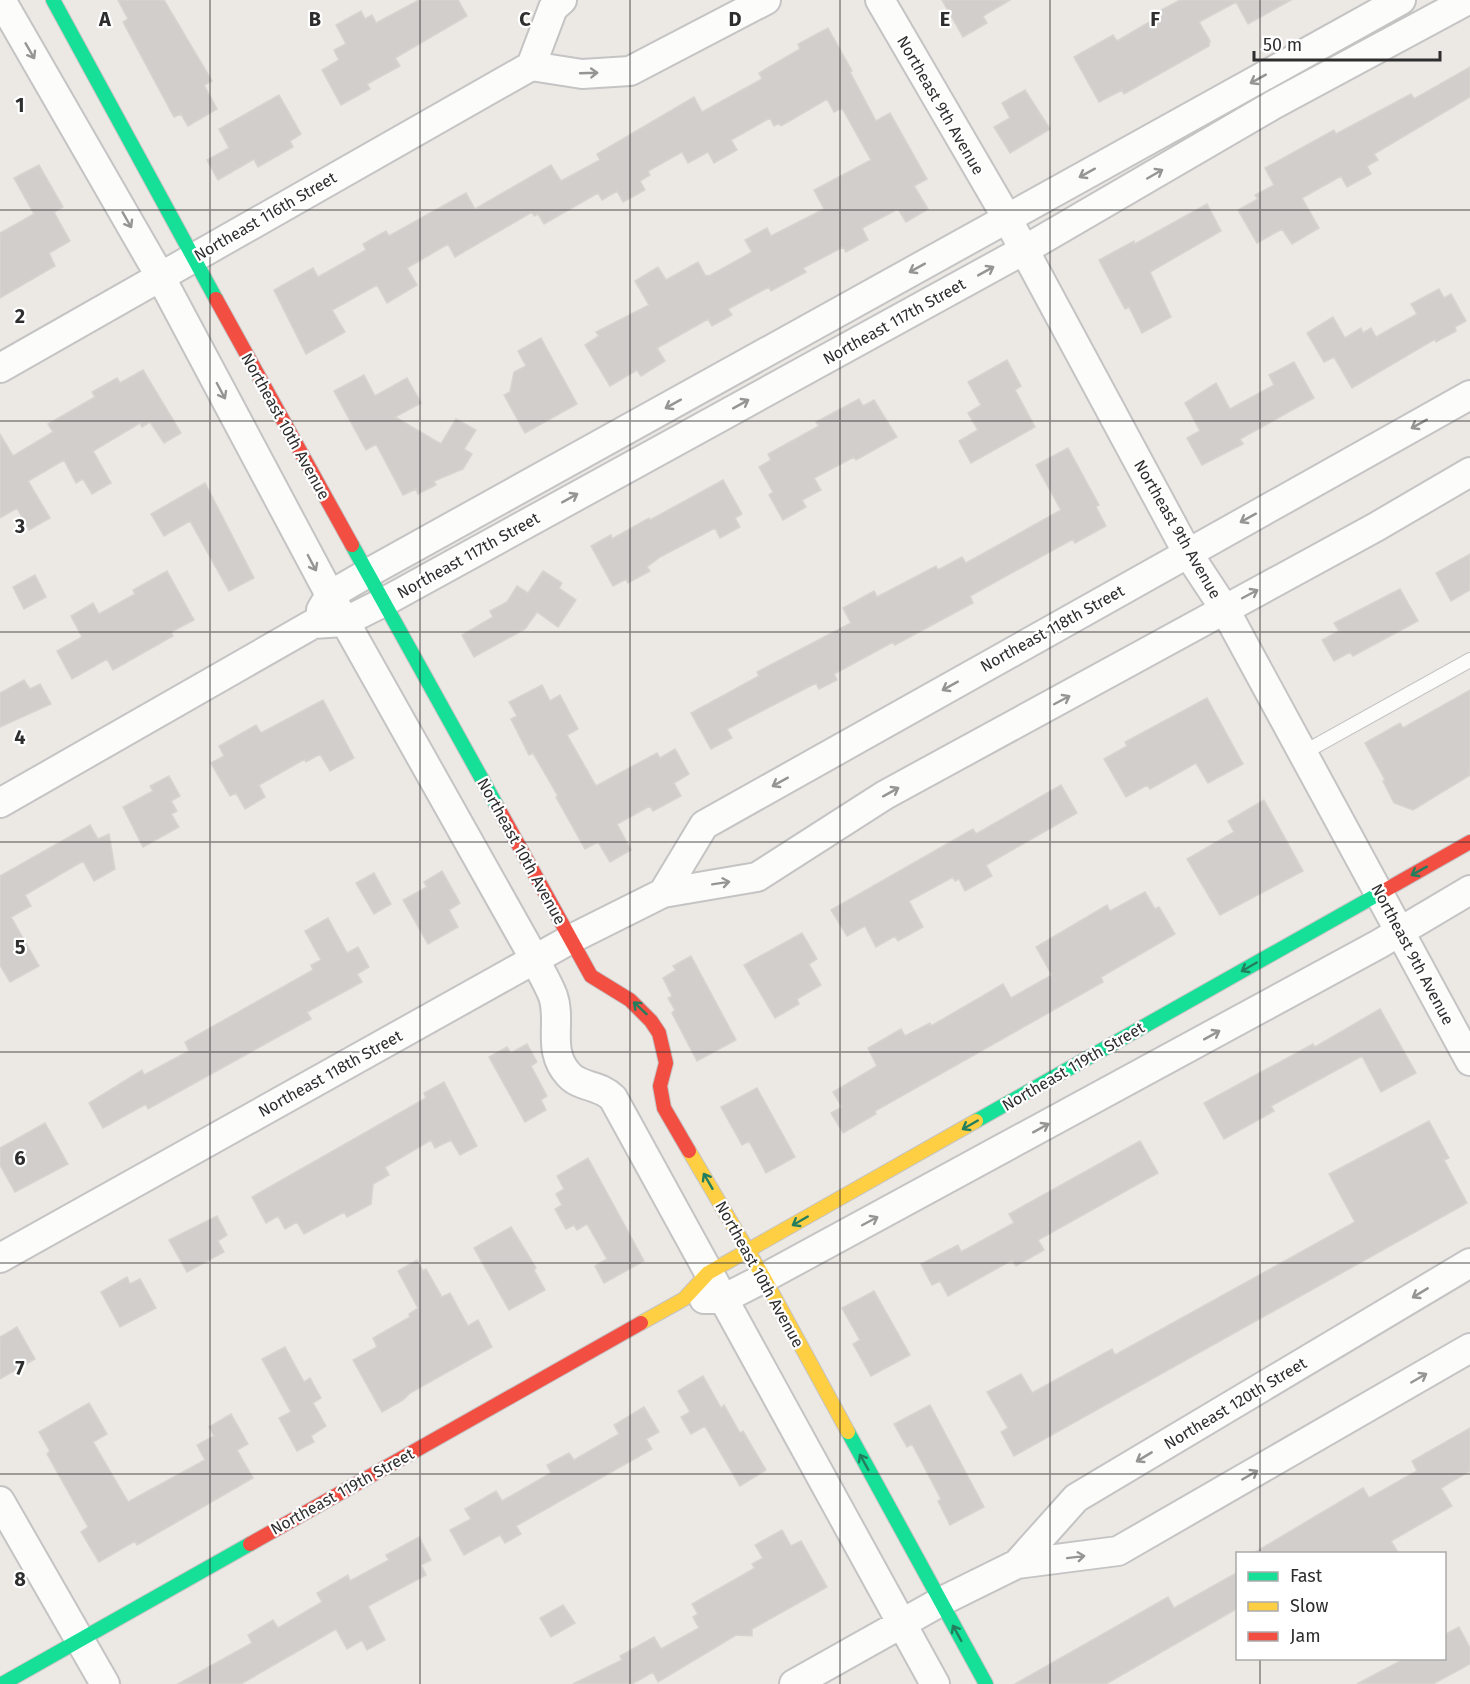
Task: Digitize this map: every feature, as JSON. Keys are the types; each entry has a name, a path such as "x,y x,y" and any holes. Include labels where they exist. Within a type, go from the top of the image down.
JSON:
{"street":[{"path":"1,0 160,276 344,622 534,958 554,997 554,1038 563,1068 581,1084 604,1089 613,1098 935,1684"},
{"name":"Northeast 10th Avenue","path":"53,0 192,258 591,976 626,995 652,1020 661,1033 666,1068 659,1088 664,1108 764,1278 986,1684"},
{"path":"562,0 553,8 531,66 582,74 630,71 766,0"},
{"name":"Northeast 9th Avenue","path":"880,0 1007,218 1188,552 1224,608 1470,1061"},
{"name":"Northeast 117th Street","path":"313,624 330,596 368,573 1401,0"},
{"name":"Northeast 117th Street","path":"0,803 313,624 344,622 384,602 1024,250 1273,105 1468,0"},
{"name":"Northeast 116th Street","path":"0,368 531,66"},
{"name":"Northeast 118th Street","path":"663,893 704,825 1470,395"},
{"name":"Northeast 118th Street","path":"0,1258 571,939 663,893 757,877 885,795 1070,696 1224,608 1376,527 1470,472"},
{"name":"Northeast 119th Street","path":"2,1684 684,1299 708,1273 1470,842"},
{"name":"Northeast 119th Street","path":"684,1299 723,1299 764,1278 1401,932 1470,890"},
{"name":"Northeast 120th Street","path":"1017,1564 1076,1498 1470,1263"},
{"name":"Northeast 120th Street","path":"794,1684 940,1602 1017,1564 1118,1551 1470,1348"},
{"path":"0,1501 105,1684"}],"lane":[{"path":"1303,753 1470,660"}],"building":[{"path":"118,0 164,0 212,81 204,85 217,109 188,126 181,114 174,117 123,22 128,19"},
{"path":"419,0 458,0 467,16 395,58 400,66 367,84 370,89 341,105 322,70 339,60 334,50 346,44 336,25 361,11 365,19 372,15 376,23"},
{"path":"942,0 1010,0 983,16 987,23 963,37"},
{"path":"1180,0 1291,0 1248,24 1236,2 1199,22 1210,41 1209,46 1124,94 1122,90 1099,102 1074,57 1113,35 1117,41 1163,14 1161,10"},
{"path":"828,28 876,121 890,113 927,179 914,186 928,209 906,222 898,209 862,228 868,240 846,252 843,247 803,268 806,272 771,291 769,287 728,309 732,315 712,326 708,319 657,348 665,361 641,376 637,370 610,386 585,345 599,336 596,332 649,305 635,281 658,267 666,280 698,262 705,275 709,276 752,252 745,240 767,228 771,236 824,209 814,190 871,160 842,108 834,112 827,99 781,126 779,123 774,126 770,118 731,140 737,150 714,163 708,152 688,163 682,152 648,171 650,175 640,181 645,190 623,202 617,191 602,200 598,193 544,224 538,214 534,216 532,212 455,257 448,244 407,268 417,285 387,303 377,285 332,310 345,332 306,354 274,290 313,268 318,277 366,250 363,244 386,231 389,236 466,193 475,209 551,165 561,181 600,160 597,154 694,97 702,112 762,79 759,73 800,49 798,44"},
{"path":"1470,67 1470,97 1374,154 1378,160 1367,166 1371,174 1347,187 1341,176 1302,198 1319,228 1292,244 1282,229 1257,243 1238,210 1258,199 1255,195 1274,185 1265,168 1334,130 1336,134 1411,94 1414,99"},
{"path":"1025,90 1050,129 1010,153 994,127 1010,118 1002,103"},
{"path":"279,95 301,134 290,141 293,147 258,167 254,159 218,180 207,160 229,148 219,129"},
{"path":"39,165 63,207 54,212 70,241 49,253 55,266 0,298 0,233 34,214 14,178"},
{"path":"1207,204 1221,231 1150,272 1171,317 1142,333 1129,307 1125,309 1099,260 1134,241 1135,244"},
{"path":"1439,289 1444,298 1451,294 1466,321 1455,327 1456,331 1436,342 1435,339 1352,388 1334,357 1324,362 1307,333 1333,317 1345,338 1361,328 1363,333 1371,328 1376,337 1417,314 1411,304"},
{"path":"541,338 577,404 525,433 504,395 510,392 514,372 526,366 518,351"},
{"path":"1007,360 1021,386 1015,390 1035,427 971,463 959,441 978,430 968,413 981,405 968,382"},
{"path":"1294,362 1314,398 1240,439 1243,444 1202,465 1187,438 1200,431 1185,403 1216,383 1230,409 1274,385 1269,375"},
{"path":"143,370 181,433 164,443 150,422 142,427 140,423 93,451 111,483 92,494 83,479 76,483 64,460 28,481 50,518 29,530 17,508 0,518 0,434 13,456 53,432 48,424 95,397 92,392 117,378 120,383"},
{"path":"364,375 375,396 407,378 421,403 395,417 441,444 456,419 476,430 464,449 472,454 463,469 434,481 436,485 418,494 416,489 403,495 376,444 366,450 334,391"},
{"path":"859,399 863,406 874,400 897,437 856,460 854,457 814,478 821,490 802,500 806,507 783,520 769,495 773,492 759,467 771,460 768,454 819,426 816,422"},
{"path":"1068,448 1099,505 1096,507 1106,526 1075,543 1073,539 970,596 973,603 895,645 893,642 834,674 837,680 819,689 816,683 727,729 732,738 711,749 691,713 759,676 757,672 851,623 843,608 874,591 877,597 936,566 938,570 962,557 966,563 1061,510 1036,465"},
{"path":"723,480 742,514 735,518 740,527 720,538 715,528 660,557 647,567 650,571 628,583 626,579 613,586 591,546 611,535 612,539 649,518 650,520"},
{"path":"205,483 254,578 229,591 190,521 164,536 151,514"},
{"path":"1470,554 1470,590 1451,601 1436,573"},
{"path":"167,571 194,620 171,632 173,636 113,670 107,659 72,679 57,651 82,637 71,616 93,603 99,614 135,594 133,590"},
{"path":"543,571 562,583 559,588 576,600 558,627 537,612 525,629 474,657 462,635 493,617 490,611 507,602 517,586 528,593"},
{"path":"35,575 46,597 24,609 13,587"},
{"path":"1400,589 1418,621 1353,656 1350,652 1334,661 1322,640 1339,631 1334,623"},
{"path":"24,680 30,689 40,684 51,704 0,727 0,693"},
{"path":"542,685 550,701 560,695 578,729 567,735 596,786 657,753 660,758 675,749 689,774 674,783 681,796 653,811 650,806 617,824 631,850 610,862 598,842 585,849 556,797 558,796 533,753 529,755 511,719 517,716 509,702"},
{"path":"1470,690 1470,775 1413,810 1394,803 1383,781 1385,780 1365,743 1400,723 1403,728"},
{"path":"1207,698 1243,764 1208,783 1196,763 1150,789 1147,785 1126,797 1104,759 1127,746 1125,742"},
{"path":"323,700 354,758 330,771 320,754 306,762 305,759 259,785 265,797 245,809 236,793 230,796 211,763 224,756 219,746 256,725 261,733"},
{"path":"169,776 180,796 171,801 177,811 171,814 179,827 143,847 123,807 153,791 150,786"},
{"path":"1061,785 1077,813 986,865 992,876 965,891 959,879 955,881 953,877 909,901 923,927 898,941 895,936 876,947 865,926 847,936 831,910 973,829 976,834"},
{"path":"1264,800 1303,871 1220,915 1187,859 1234,832 1228,821"},
{"path":"90,825 98,839 109,834 115,869 94,881 83,861 25,895 31,906 11,917 39,966 10,982 0,965 0,876"},
{"path":"442,871 460,903 449,910 458,927 428,944 403,900 427,887 424,882"},
{"path":"374,873 391,904 374,914 356,883"},
{"path":"1145,892 1155,909 1159,907 1175,934 1101,977 1103,982 875,1111 876,1114 843,1133 831,1113 842,1107 833,1092 877,1066 868,1048 901,1029 905,1036 930,1023 931,1026 1003,984 1011,998 1052,975 1036,947 1107,905 1110,911"},
{"path":"328,918 347,953 358,947 369,967 357,974 362,982 307,1012 311,1019 148,1109 146,1104 103,1128 89,1103 142,1070 144,1075 189,1051 185,1042 313,970 311,965 321,960 305,931"},
{"path":"802,933 817,959 809,964 821,985 797,999 799,1004 775,1018 744,965"},
{"path":"691,956 736,1040 697,1061 672,1013 675,1010 668,998 672,996 663,978 676,970 673,966"},
{"path":"1380,1009 1416,1073 1381,1092 1362,1056 1271,1106 1274,1111 1224,1139 1204,1103 1313,1044 1315,1047"},
{"path":"527,1044 537,1062 531,1066 547,1096 541,1100 546,1110 525,1122 489,1057 507,1047 511,1053"},
{"path":"444,1082 477,1146 460,1155 451,1140 435,1148 431,1140 385,1167 389,1175 373,1184 371,1204 347,1217 344,1212 304,1234 297,1222 285,1229 278,1216 266,1223 252,1197 426,1098 424,1093"},
{"path":"757,1088 795,1157 766,1173 749,1141 742,1145 721,1107"},
{"path":"1429,1121 1449,1158 1444,1160 1467,1203 1014,1456 1001,1432 1008,1428 987,1392 1021,1374 1032,1393 1112,1349 1115,1355 1355,1222 1329,1174"},
{"path":"45,1123 68,1164 15,1192 0,1165 0,1148"},
{"path":"1140,1141 1158,1173 1038,1240 1044,1250 1016,1266 1012,1260 948,1296 940,1281 932,1285 921,1264 958,1245 961,1252 1014,1223 1009,1214"},
{"path":"588,1158 644,1261 604,1283 595,1266 607,1259 587,1224 577,1230 574,1225 566,1229 555,1209 562,1205 556,1194 564,1189 557,1176"},
{"path":"217,1216 227,1235 218,1241 224,1252 187,1272 169,1240"},
{"path":"511,1227 536,1268 534,1270 545,1290 509,1310 474,1248"},
{"path":"417,1260 423,1271 426,1269 442,1297 450,1293 468,1326 478,1320 492,1347 410,1393 403,1400 382,1412 353,1360 377,1347 373,1338 410,1317 409,1314 418,1308 398,1271"},
{"path":"127,1277 130,1284 140,1279 156,1308 120,1327 101,1292"},
{"path":"874,1291 910,1355 871,1376 853,1344 860,1340 842,1308"},
{"path":"17,1327 35,1359 0,1379 0,1337"},
{"path":"285,1347 304,1382 310,1378 321,1398 313,1403 326,1426 311,1436 314,1442 297,1451 279,1418 291,1412 262,1359"},
{"path":"703,1376 721,1408 724,1405 740,1433 743,1431 766,1470 740,1486 705,1426 691,1434 681,1417 690,1412 678,1391"},
{"path":"89,1403 107,1434 93,1442 128,1502 205,1460 197,1445 214,1436 209,1427 231,1414 248,1444 237,1450 253,1478 137,1545 135,1541 99,1562 81,1532 88,1527 47,1454 50,1451 39,1432"},
{"path":"930,1405 984,1507 950,1525 938,1501 941,1499 912,1444 907,1447 894,1424"},
{"path":"644,1407 659,1432 646,1439 652,1449 516,1526 521,1534 505,1543 500,1535 464,1555 450,1530 471,1519 465,1509 496,1491 502,1501 551,1473 547,1465 569,1453 574,1460 619,1434 614,1425"},
{"path":"1470,1428 1470,1471 1441,1488 1452,1506 1391,1541 1398,1552 1255,1552 1363,1488 1369,1498 1417,1471 1412,1461"},
{"path":"782,1530 791,1546 801,1541 827,1587 752,1629 752,1636 736,1635 658,1682 653,1672 632,1684 573,1684 622,1660 620,1656 654,1637 661,1649 699,1628 693,1617 698,1614 692,1604 755,1568 752,1564 763,1558 755,1545"},
{"path":"419,1537 431,1560 421,1565 426,1575 368,1606 385,1640 367,1650 362,1640 347,1649 336,1629 241,1684 178,1684 252,1643 248,1635 273,1620 278,1628 322,1602 317,1593 348,1575 350,1581 389,1560 386,1555"},
{"path":"1236,1573 1236,1609 1106,1684 1015,1684 1168,1597 1174,1608"},
{"path":"563,1605 575,1623 551,1637 540,1618"},
{"path":"1459,1627 1470,1648 1470,1664 1433,1684 1357,1684 1402,1660 1446,1660 1446,1634"}],"traffic: fast":[{"path":"53,0 216,299"},
{"path":"352,545 498,808"},
{"path":"976,1121 1382,892"},
{"path":"848,1432 986,1684"},
{"path":"2,1684 250,1544"}],"traffic: slow":[{"path":"641,1323 684,1299 708,1273 976,1121"},
{"path":"689,1151 764,1278 848,1432"}],"traffic: jam":[{"path":"216,299 352,545"},
{"path":"498,808 591,976 630,1000 651,1021 659,1033 666,1063 660,1086 664,1108 689,1151"},
{"path":"1382,892 1470,842"},
{"path":"250,1544 641,1323"}]}
